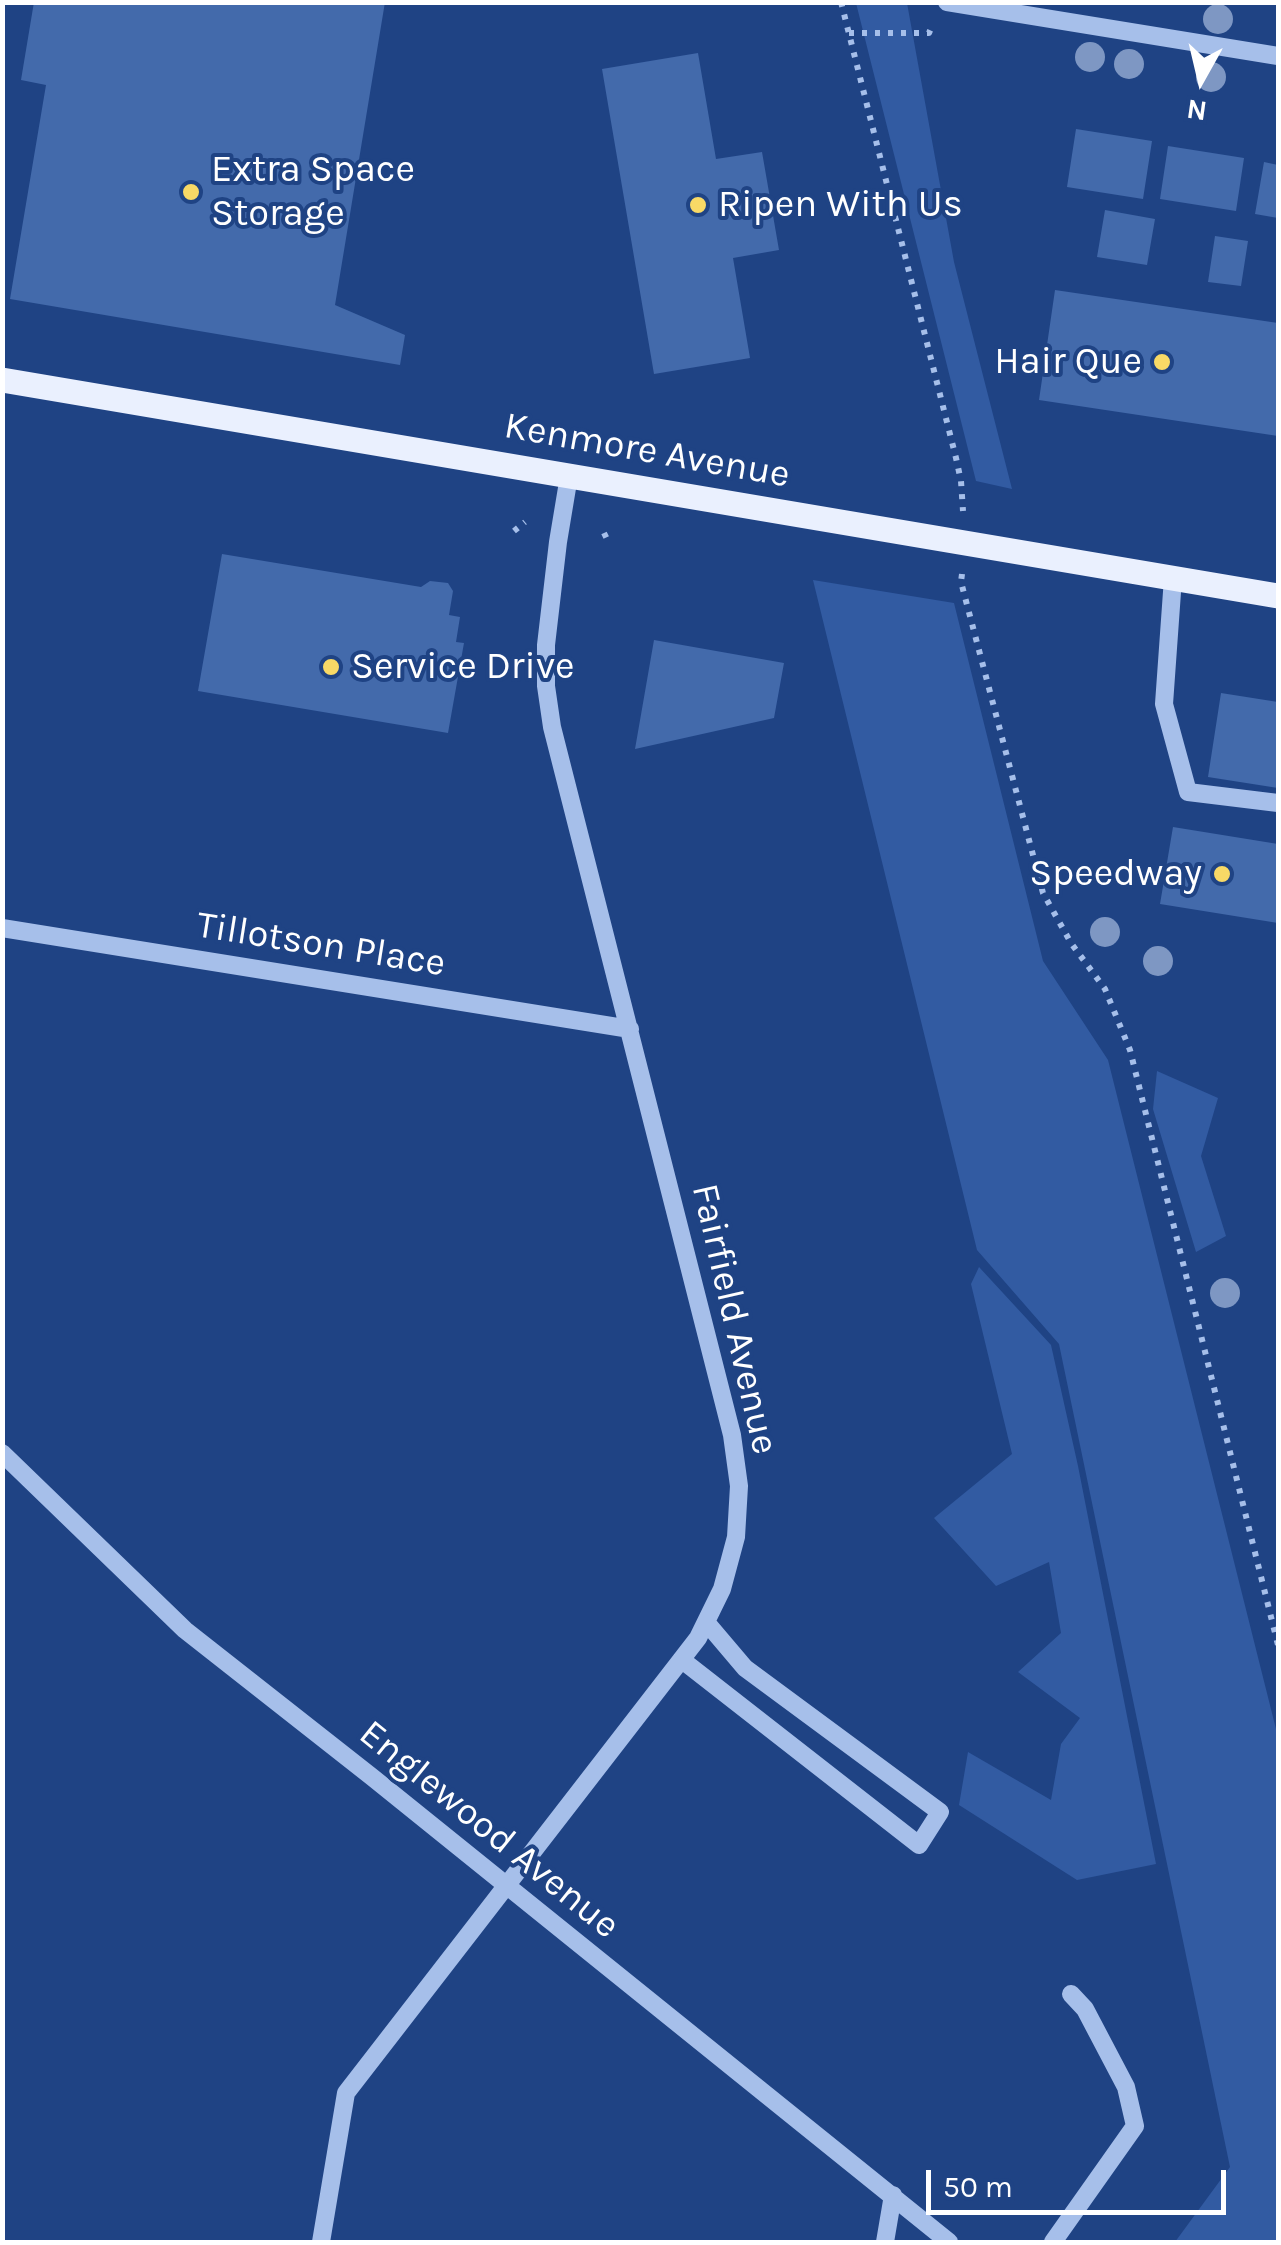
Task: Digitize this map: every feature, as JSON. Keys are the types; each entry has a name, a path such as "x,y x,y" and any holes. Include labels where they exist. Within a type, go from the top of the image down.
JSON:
{"main road":[{"name":"Kenmore Avenue","path":"2,380 1278,596"}],"street":[{"path":"947,2 1278,56"},
{"name":"Fairfield Avenue","path":"321,2242 346,2094 698,1638 722,1589 736,1537 739,1486 732,1435 552,727 546,645 569,476"},
{"path":"1173,578 1164,704 1188,792 1278,803"},
{"name":"Tillotson Place","path":"2,928 630,1029"},
{"name":"Englewood Avenue","path":"2,1453 186,1630 949,2242"},
{"path":"682,1660 918,1846 940,1812 744,1668 706,1622"},
{"path":"1054,2242 1135,2126 1126,2087 1085,2008 1071,1994"},
{"path":"885,2242 892,2195"}],"path":[{"path":"841,2 964,500"},
{"path":"848,33 929,34 932,26"},
{"path":"514,531 525,522"},
{"path":"962,582 1043,893 1071,943 1104,989 1130,1050 1278,1645"}],"shaded area":[{"path":"856,3 907,3 954,262 1012,489 976,481"},
{"path":"813,580 954,603 1043,961 1108,1060 1278,1737 1278,2242 1175,2242 1230,2167 1059,1344 977,1250"},
{"path":"1157,1071 1218,1098 1201,1156 1226,1236 1196,1252 1153,1109"},
{"path":"979,1267 1051,1345 1156,1864 1077,1880 959,1805 968,1752 1051,1800 1061,1744 1080,1718 1018,1672 1061,1633 1049,1562 996,1586 934,1518 1012,1454 971,1284"}],"building":[{"name":"Extra Space Storage","path":"34,2 385,2 335,305 405,335 400,365 10,299 46,85 21,80"},
{"name":"Ripen With Us","path":"698,53 716,159 762,152 779,250 733,258 750,358 654,374 602,69"},
{"path":"1076,129 1152,141 1143,199 1067,187"},
{"path":"1168,146 1244,158 1236,211 1160,199"},
{"path":"1264,162 1278,165 1278,218 1255,214"},
{"path":"1105,210 1155,219 1147,265 1097,257"},
{"path":"1215,236 1248,241 1241,286 1208,282"},
{"name":"Hair Que","path":"1055,290 1278,323 1278,436 1039,400"},
{"name":"Service Drive","path":"222,554 421,587 430,581 448,583 453,591 449,615 460,617 456,642 464,643 448,733 198,691"},
{"path":"654,640 784,663 774,718 635,749"},
{"name":"Speedway","path":"1221,693 1278,702 1278,788 1208,777"},
{"name":"Speedway","path":"1173,827 1278,844 1278,923 1160,904"}],"place":[{"name":"Extra Space Storage","path":"191,192"},
{"name":"Ripen With Us","path":"698,205"},
{"name":"Hair Que","path":"1162,362"},
{"name":"Service Drive","path":"331,667"},
{"name":"Speedway","path":"1222,874"}]}
